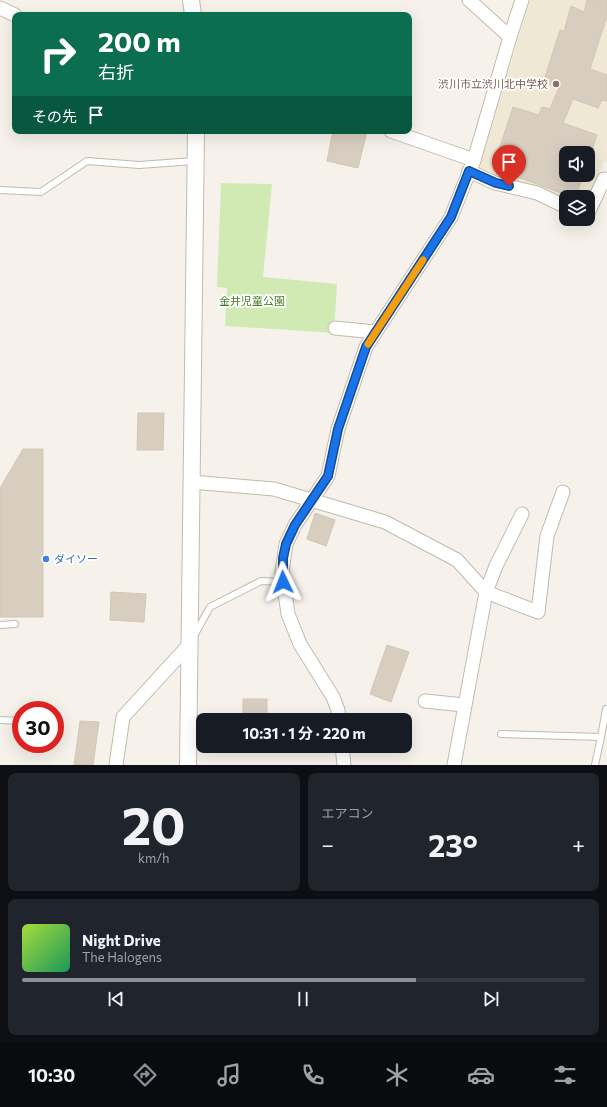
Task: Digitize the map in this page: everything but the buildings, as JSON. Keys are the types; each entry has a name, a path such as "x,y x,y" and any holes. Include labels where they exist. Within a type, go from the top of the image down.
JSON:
{"street":[{"path":"191,0 193,12"},
{"path":"469,0 510,37"},
{"path":"338,713 333,697 294,631 288,614 283,582 283,558 286,544 295,525 328,476 338,429 366,347 451,217 472,166 522,0"},
{"path":"0,8 12,14"},
{"path":"188,765 188,646 196,134"},
{"path":"398,134 472,166 496,183 537,193 559,204"},
{"path":"595,198 604,179 607,180"},
{"path":"335,328 375,332"},
{"path":"191,482 274,489 312,499 384,522 457,560 486,592 538,612 546,536 563,492"},
{"path":"454,765 486,592 496,566 522,514"},
{"path":"116,765 123,717 188,646"},
{"path":"426,702 464,706"},
{"path":"343,753 344,765"}],"lane":[{"path":"0,190 41,192 87,161 139,165 196,161"},
{"path":"188,646 210,607 261,581 283,582"},
{"path":"0,625 15,624"},
{"path":"595,765 606,709"},
{"path":"0,720 12,721"},
{"path":"501,734 601,737"}],"shaded area":[{"name":"渋川市立渋川北中学校","path":"530,0 607,0 607,162 604,161 593,190 559,190 559,196 479,169"}],"green space":[{"name":"金井児童公園","path":"221,183 272,184 263,277 337,284 334,333 225,326 227,288 217,287"}],"slow traffic":[{"path":"368,344 423,260"}],"place":[{"name":"渋川市立渋川北中学校","path":"556,84"},
{"name":"ダイソー","path":"46,559"}],"route":[{"path":"283,582 283,558 286,544 295,525 328,476 338,429 366,347 451,217 469,171 496,183 509,186"}]}
